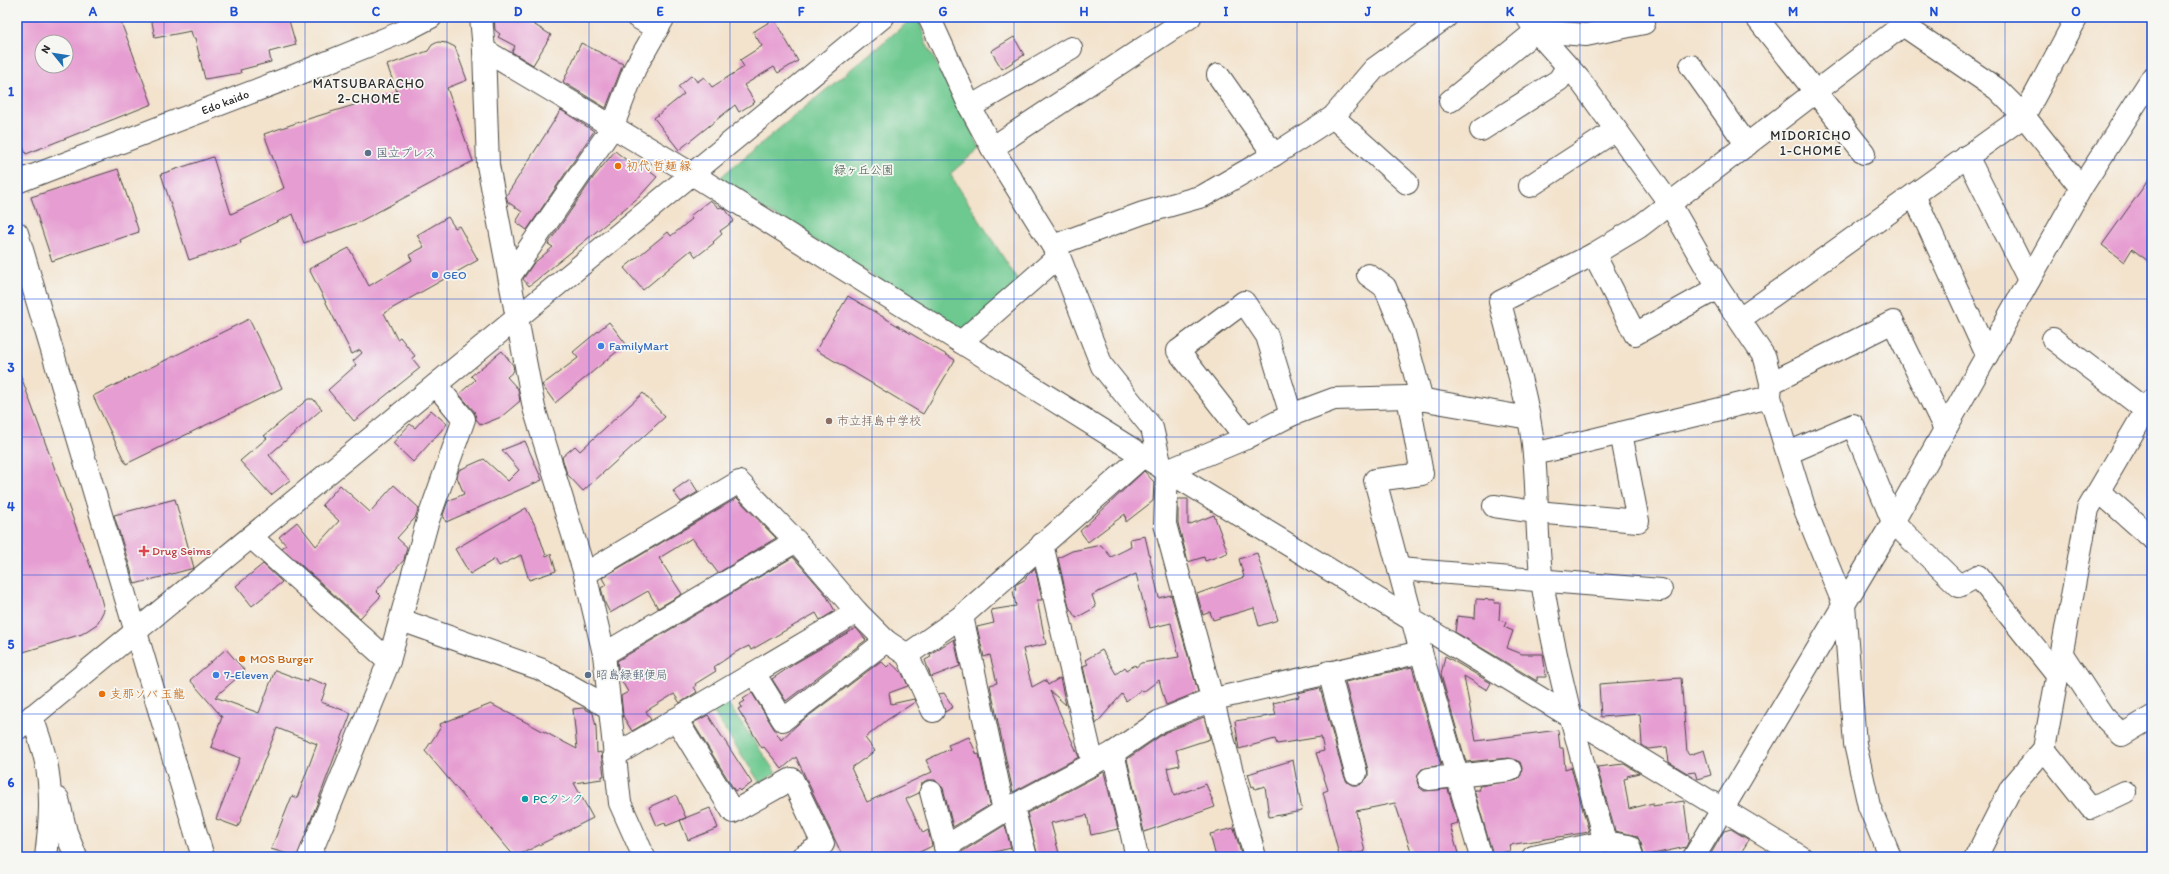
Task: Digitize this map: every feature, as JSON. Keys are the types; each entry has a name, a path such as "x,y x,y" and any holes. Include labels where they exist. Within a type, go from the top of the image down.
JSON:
{"street":[{"name":"Edo kaido","path":"17,182 291,77 402,32 431,17"},
{"path":"481,17 484,50 488,165 534,408 585,574 604,654 620,803 641,856"},
{"path":"510,276 612,128 635,68 660,23 637,17"},
{"path":"46,857 50,824 50,787 45,758 24,722 518,319 882,17"},
{"path":"929,17 970,107 992,148 1056,251 1102,366 1152,428 1165,524 1214,699 1255,857"},
{"path":"992,148 1190,17"},
{"path":"961,342 1056,251 1144,213 1202,196 1274,155 1333,117 1374,69 1446,17"},
{"path":"1756,17 1864,153"},
{"path":"1740,319 2024,116 2077,17"},
{"path":"1605,842 1570,715 1542,580 1536,512 1534,454 1529,418 1500,302 1594,254 1639,227 1815,93 1903,21 1997,89 2024,116 2082,188"},
{"path":"1531,24 1586,35 1644,23"},
{"path":"1531,24 1579,78 1670,204 1718,288 1765,358 1771,390 1804,507 1844,605 1855,744 1869,806 1890,857"},
{"path":"1450,101 1531,24"},
{"path":"970,107 1071,48"},
{"path":"484,50 612,128 692,174 1157,465 1413,619 1801,857"},
{"path":"1691,66 1747,145"},
{"path":"1481,130 1559,80 1568,67"},
{"path":"1218,75 1274,155"},
{"path":"1694,857 1893,522 2082,188 2152,78"},
{"path":"1333,117 1407,183"},
{"path":"1530,186 1616,130"},
{"path":"1967,156 2029,280"},
{"path":"1914,195 1987,355"},
{"path":"17,232 202,857"},
{"path":"1594,254 1635,334 1718,288"},
{"path":"1368,275 1385,287 1403,330 1415,398 1422,474 1375,480 1421,652 1481,857"},
{"path":"1246,438 1178,351 1244,302 1267,336 1291,415"},
{"path":"1534,454 1621,433 1771,390 1893,322 1946,429"},
{"path":"1976,857 2010,788 2044,749 2088,509 2149,406 2053,339"},
{"path":"309,857 389,661 427,523 464,419 436,385"},
{"path":"907,655 962,616 1042,544 1157,465 1246,438 1291,415 1334,400 1415,398 1529,418"},
{"path":"1788,453 1853,425 1893,522 1959,586 1978,576 2057,676"},
{"path":"1494,506 1536,512 1638,520 1621,433"},
{"path":"585,574 739,482 796,541 857,612 886,641 907,655 933,711"},
{"path":"2099,491 2152,538"},
{"path":"251,536 389,661"},
{"path":"604,654 796,541"},
{"path":"1042,544 1093,764"},
{"path":"1399,569 1661,590"},
{"path":"614,756 857,612"},
{"path":"962,616 1009,809 1026,857"},
{"path":"401,620 540,669 610,708"},
{"path":"754,673 783,720 886,641"},
{"path":"931,792 946,852 1009,809 1113,753 1160,721 1214,699 1421,652"},
{"path":"2062,654 2102,716 2122,735 2152,717"},
{"path":"1329,672 1356,773"},
{"path":"676,720 733,812 792,779 823,844 802,857"},
{"path":"2044,749 2091,808 2125,792"},
{"path":"1113,753 1137,857"},
{"path":"1429,779 1510,770"},
{"path":"50,787 58,800 66,832 76,857"},
{"path":"1533,857 1605,842 1629,846 1632,857"}],"green space":[{"name":"緑ヶ丘公園","path":"914,17 918,17 926,43 980,148 950,174 1021,285 969,335 717,180"},
{"path":"727,702 776,773 760,783 711,708"}],"building":[{"path":"17,17 119,17 152,104 26,154 17,132"},
{"path":"151,17 288,17 296,45 269,52 271,62 240,70 241,73 205,79 195,38 193,38 191,31 155,38"},
{"path":"494,17 522,17 551,35 533,65 512,52 515,46 498,37 500,34 495,30"},
{"path":"774,19 798,61 778,73 774,67 744,85 755,102 739,112 735,105 679,150 654,118 684,94 678,87 692,75 697,82 704,77 712,87 744,67 740,60 762,46 753,32"},
{"path":"1014,37 1024,55 1002,69 991,51"},
{"path":"438,42 447,43 455,47 467,80 447,88 473,161 357,223 304,243 293,214 240,240 241,243 189,260 161,174 213,157 231,214 263,199 284,188 264,134 397,92 387,65 428,51 432,45"},
{"path":"581,43 623,64 606,108 563,82"},
{"path":"561,110 594,131 527,230 516,222 522,212 508,202 506,196"},
{"path":"615,151 634,166 638,162 657,177 639,197 529,286 523,279 533,264 553,247 548,244 593,178"},
{"path":"118,169 139,232 52,261 31,197"},
{"path":"2152,175 2152,264 2132,249 2124,262 2102,245"},
{"path":"710,200 719,208 721,207 726,210 734,221 720,231 722,234 713,242 714,243 696,257 691,250 643,290 624,268 668,232 671,236 692,219 690,216"},
{"path":"448,217 455,228 459,226 478,260 384,313 397,339 400,337 415,356 412,358 420,368 354,421 328,390 356,365 353,361 362,353 360,350 352,354 309,269 349,248 369,286 412,260 409,255 424,247 417,235"},
{"path":"848,296 955,360 923,414 816,350"},
{"path":"249,319 282,388 126,464 93,396"},
{"path":"609,322 626,344 555,403 542,385 578,358 573,352"},
{"path":"502,351 513,365 514,371 507,377 518,389 520,401 501,417 481,425 476,419 474,411 459,394 475,380 471,376"},
{"path":"19,371 98,587 104,610 97,624 82,634 17,654 17,372"},
{"path":"643,393 665,417 583,491 567,474 562,457 575,446 580,451"},
{"path":"308,399 313,399 322,409 269,455 290,480 271,495 240,461 267,438 264,436"},
{"path":"431,410 447,424 413,462 393,443 410,424 415,428"},
{"path":"525,441 542,480 446,522 443,515 448,501 464,494 457,477 459,470 484,459 508,481 519,470 502,450"},
{"path":"1144,471 1154,482 1153,501 1126,522 1125,514 1088,542 1080,531"},
{"path":"690,479 698,492 681,502 673,491"},
{"path":"340,485 370,512 394,485 419,508 415,518 397,538 407,547 404,560 376,591 381,596 360,618 282,548 286,545 279,537 297,522 316,546 339,521 322,505"},
{"path":"737,498 776,538 718,573 692,538 659,558 682,594 658,608 648,591 610,613 605,603 601,588 606,585 602,578"},
{"path":"175,499 194,568 135,584 114,515"},
{"path":"1178,499 1188,499 1188,525 1214,515 1228,553 1205,561 1204,557 1188,562 1178,523"},
{"path":"526,508 537,529 546,556 551,554 556,571 529,580 521,555 499,566 495,559 470,574 455,549"},
{"path":"1145,536 1159,598 1171,595 1198,692 1166,705 1159,680 1143,692 1141,690 1126,701 1122,694 1096,724 1083,666 1088,664 1085,660 1102,650 1116,674 1125,667 1127,670 1135,665 1136,667 1141,663 1179,657 1171,623 1150,628 1136,574 1092,595 1096,607 1076,618 1069,607 1058,558 1072,551 1101,545 1111,557 1131,547 1130,539"},
{"path":"1257,553 1278,620 1259,626 1254,608 1213,620 1210,612 1203,615 1197,594 1244,577 1239,559"},
{"path":"793,557 826,595 835,611 820,620 816,613 751,650 749,646 736,652 714,667 716,671 695,684 696,686 694,687 697,692 680,703 674,694 646,711 651,720 632,731 623,716 621,696 628,692 619,676 617,661"},
{"path":"263,564 282,582 252,606 236,586"},
{"path":"1035,568 1042,600 1037,600 1046,644 1023,649 1032,687 1045,680 1048,685 1060,678 1066,705 1050,691 1079,757 1013,792 990,685 997,683 990,655 984,657 977,627 994,623 991,610 1016,606 1013,591 1016,590 1015,585 1026,579 1026,577"},
{"path":"1476,599 1495,600 1494,603 1500,603 1499,620 1506,622 1504,627 1513,631 1507,648 1522,654 1543,654 1546,677 1537,677 1537,681 1455,632 1457,616 1475,618"},
{"path":"856,628 866,640 786,701 772,679 797,662"},
{"path":"954,639 960,666 931,677 925,660 931,657 930,654"},
{"path":"226,649 245,671 215,697 259,713 275,670 307,682 308,678 327,685 321,702 351,713 297,857 271,849 292,796 297,798 317,744 277,728 238,827 216,819 240,758 211,747 222,717 190,680"},
{"path":"1445,656 1491,683 1487,690 1464,676 1476,741 1558,730 1560,748 1563,748 1565,769 1571,767 1589,832 1509,845 1510,851 1493,855 1474,790 1480,790 1479,786 1517,780 1521,775 1522,768 1520,762 1509,758 1466,762 1441,675"},
{"path":"881,661 887,667 891,663 902,673 908,686 889,693 891,704 914,699 915,702 887,720 865,738 875,751 851,768 867,802 932,772 926,760 950,749 948,745 969,737 977,755 979,754 990,805 953,827 943,788 935,780 927,780 922,783 919,793 906,799 923,833 928,830 932,846 910,857 843,857 796,757 782,769 764,747 762,748 738,709 742,707 740,704 745,701 743,699 752,693 781,740 798,724"},
{"path":"1412,667 1441,765 1422,769 1418,774 1417,781 1419,787 1424,791 1448,789 1458,823 1450,825 1459,857 1413,857 1395,803 1356,811 1365,852 1339,855 1323,792 1328,790 1316,753 1324,751 1321,737 1277,744 1275,739 1239,749 1235,721 1276,715 1273,703 1299,697 1298,693 1320,688 1344,776 1347,782 1352,785 1360,785 1368,777 1368,770 1345,682"},
{"path":"1681,678 1687,752 1689,755 1704,750 1711,775 1697,779 1695,772 1687,773 1669,762 1667,747 1648,749 1642,745 1640,714 1601,717 1599,684"},
{"path":"944,693 953,707 945,712 939,694"},
{"name":"PCタンク","path":"491,704 577,749 573,709 583,708 593,713 596,727 597,753 601,752 604,776 602,776 602,779 574,783 593,818 515,857 425,751 441,727 440,724"},
{"path":"708,715 752,783 740,791 738,789 735,791 693,723"},
{"path":"1204,717 1210,739 1176,750 1180,765 1167,768 1174,796 1206,784 1215,807 1144,832 1127,759 1166,732"},
{"path":"1293,760 1302,811 1269,817 1265,786 1255,789 1254,786 1252,787 1248,774"},
{"path":"1624,764 1639,773 1627,776 1628,778 1624,779 1629,809 1653,803 1653,806 1684,801 1689,840 1686,847 1644,856 1641,843 1637,836 1615,831 1597,767"},
{"path":"1104,772 1118,829 1091,835 1087,815 1051,823 1060,857 1038,857 1027,813"},
{"path":"676,795 686,818 666,826 665,823 657,826 649,807"},
{"path":"710,808 718,828 688,840 680,820"},
{"path":"1005,825 1011,848 986,854 987,857 960,857 960,853"},
{"path":"1234,828 1242,857 1216,857 1210,834"},
{"path":"1731,829 1749,840 1738,857 1709,857 1724,831"}],"place":[{"name":"国立プレス","path":"368,153"},
{"name":"初代 哲麺 縁","path":"618,166"},
{"name":"GEO","path":"435,275"},
{"name":"FamilyMart","path":"601,346"},
{"name":"市立拝島中学校","path":"829,421"},
{"name":"Drug Seims","path":"144,551"},
{"name":"MOS Burger","path":"242,659"},
{"name":"7-Eleven","path":"216,675"},
{"name":"昭島緑郵便局","path":"588,675"},
{"name":"支那ソバ 玉龍","path":"102,694"},
{"name":"PCタンク","path":"525,799"}],"district":[{"name":"MATSUBARACHO 2-CHOME","path":"369,90"},
{"name":"MIDORICHO 1-CHOME","path":"1811,142"}]}
